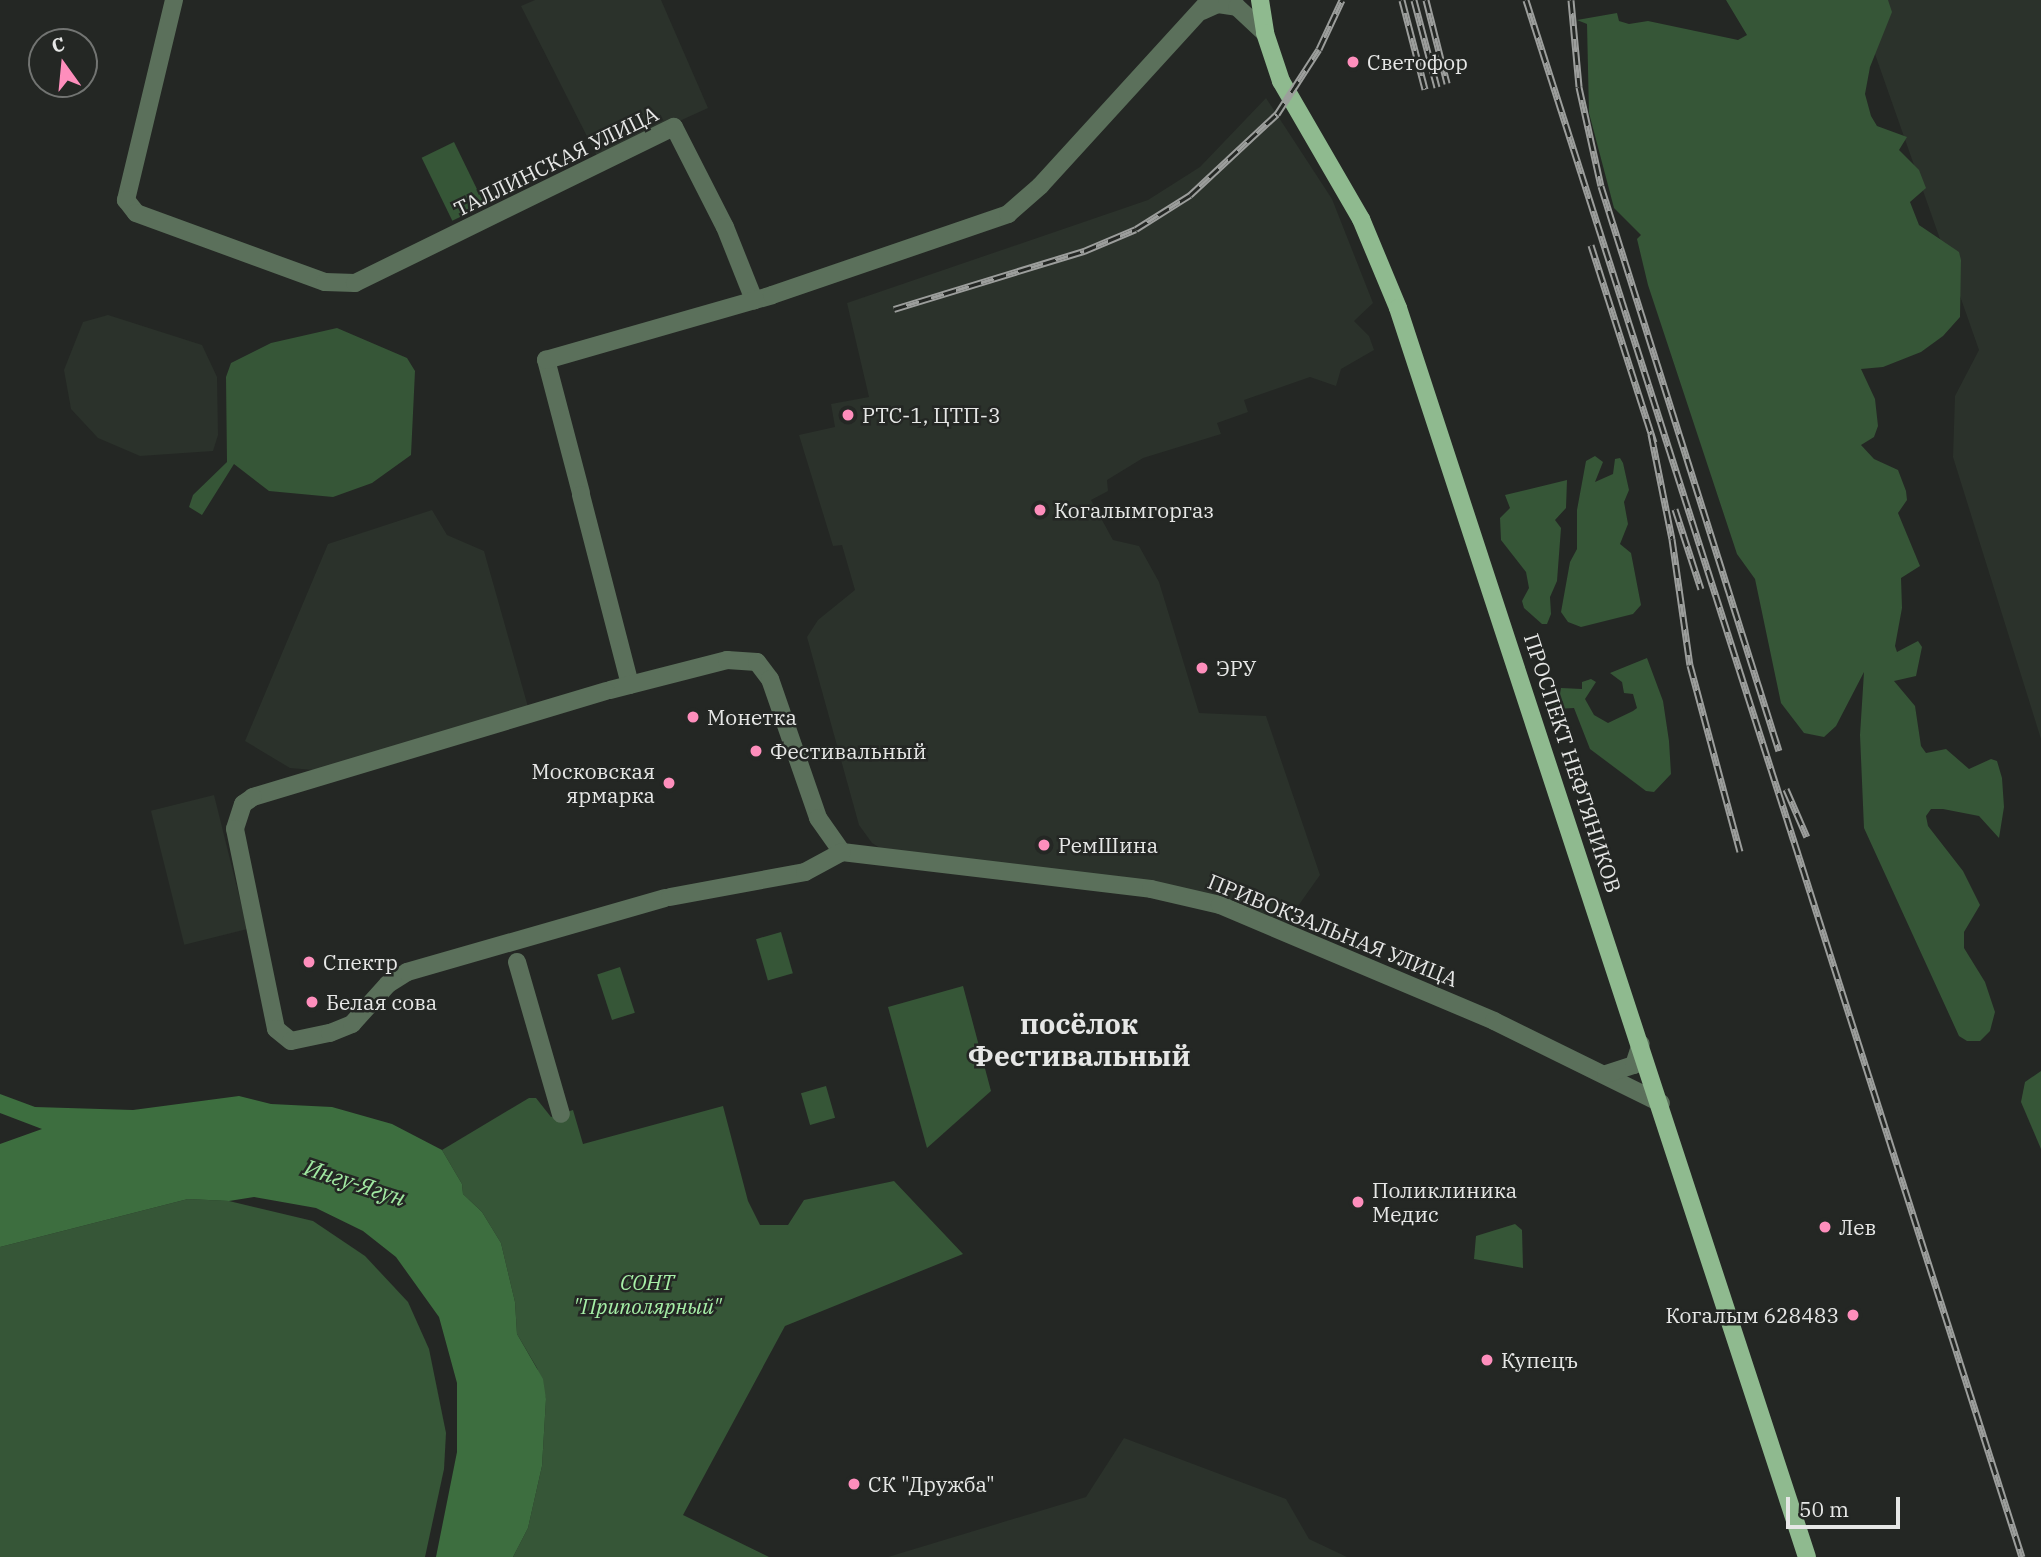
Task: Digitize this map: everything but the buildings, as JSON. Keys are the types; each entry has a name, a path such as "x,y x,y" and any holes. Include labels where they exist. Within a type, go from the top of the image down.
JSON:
{"main road":[{"name":"ПРОСПЕКТ НЕФТЯНИКОВ","path":"1260,0 1265,33 1281,81 1361,219 1395,298 1661,1103 1807,1557"}],"street":[{"name":"ТАЛЛИНСКАЯ УЛИЦА","path":"174,0 126,200 136,213 325,282 355,283 674,127 725,227 754,300"},
{"path":"630,685 546,360 754,300 1007,214 1040,186 1205,6 1219,4 1237,7 1265,33"},
{"path":"727,660 757,662 770,679 818,818 842,852 805,872 668,898 407,972 388,984 352,1024 299,1041 285,1040 276,1029 237,841 236,815 243,804 253,797 630,685 727,660"},
{"name":"ПРИВОКЗАЛЬНАЯ УЛИЦА","path":"842,852 1151,889 1220,905 1367,965 1606,1074 1661,1103"},
{"path":"511,942 561,1114"},
{"path":"1606,1074 1634,1065 1641,1044"}],"shaded area":[{"path":"535,0 661,0 708,108 598,158 521,6"},
{"path":"1856,0 2041,0 2041,739 1953,457 1955,396 1979,350"},
{"path":"1266,98 1332,199 1373,303 1354,321 1369,336 1374,350 1341,369 1336,386 1310,377 1244,400 1248,412 1217,423 1221,434 1143,458 1107,480 1108,491 1091,500 1113,540 1139,546 1159,582 1199,713 1266,716 1320,875 1281,930 1220,905 901,861 872,843 859,825 807,637 818,620 855,590 842,545 833,546 799,435 835,427 831,404 869,397 847,303 1148,200 1200,167"},
{"path":"108,315 202,345 217,377 218,435 213,451 140,456 98,438 71,409 64,370 83,322"},
{"path":"432,510 447,535 484,551 530,714 325,771 290,768 245,741 328,544"},
{"path":"214,795 247,929 184,945 151,811"},
{"path":"1124,1438 1286,1499 1309,1539 1347,1557 888,1557 1086,1497"}],"green space":[{"path":"1726,0 1888,0 1892,12 1870,67 1865,94 1871,116 1877,126 1907,137 1899,150 1919,170 1926,188 1910,202 1919,225 1959,252 1961,260 1960,317 1943,336 1921,352 1883,367 1861,369 1875,399 1878,426 1874,437 1861,445 1874,459 1898,470 1906,491 1907,500 1898,513 1920,566 1901,578 1902,608 1895,646 1897,652 1918,641 1922,647 1916,676 1894,681 1915,706 1921,746 1926,753 1946,749 1969,769 1991,759 1997,761 2002,778 2004,807 1999,838 1979,816 1931,809 1926,816 1928,826 1963,871 1980,905 1964,932 1964,948 1985,982 1995,1012 1990,1031 1980,1041 1967,1041 1959,1036 1864,828 1860,735 1864,672 1836,726 1824,737 1804,733 1781,703 1755,579 1737,554 1648,285 1637,239 1641,235 1614,208 1589,113 1587,24 1577,20 1617,13 1619,21 1629,24 1648,21 1738,40 1747,35"},
{"path":"454,142 485,205 452,221 422,158"},
{"path":"337,328 407,358 415,371 411,455 372,483 333,497 269,491 234,464 202,515 189,507 193,495 227,462 226,377 231,363 271,343"},
{"path":"1595,456 1603,462 1595,482 1613,474 1615,459 1620,458 1623,463 1629,490 1624,502 1628,524 1620,544 1631,553 1641,605 1633,614 1581,627 1568,622 1561,612 1570,562 1577,549 1577,510 1586,461"},
{"path":"1567,480 1566,508 1555,520 1561,528 1557,581 1550,597 1551,614 1547,624 1542,624 1524,608 1522,601 1529,588 1526,572 1501,540 1500,518 1510,508 1505,495"},
{"path":"1647,658 1663,701 1671,774 1654,792 1646,791 1590,749 1574,708 1556,709 1553,704 1559,700 1561,688 1582,689 1582,682 1591,679 1596,682 1585,699 1594,715 1608,723 1633,711 1637,708 1633,694 1624,693 1622,682 1610,673"},
{"path":"781,932 793,973 768,981 756,939"},
{"path":"620,967 635,1013 612,1020 597,974"},
{"path":"963,986 991,1091 927,1148 888,1007"},
{"path":"2041,1071 2041,1149 2021,1102 2025,1082"},
{"path":"826,1086 835,1118 810,1125 801,1093"},
{"name":"СОНТ \"Приполярный\"","path":"529,1098 536,1098 551,1117 573,1110 583,1144 723,1106 748,1201 760,1225 788,1225 804,1200 894,1181 963,1254 785,1326 683,1515 769,1557 513,1557 528,1528 542,1466 546,1399 537,1368 517,1334 515,1302 501,1243 482,1212 463,1194 462,1184 442,1150"},
{"path":"188,1199 229,1201 313,1221 365,1256 408,1302 429,1349 446,1433 444,1469 425,1557 0,1557 0,1247"},
{"path":"1515,1224 1522,1230 1523,1268 1474,1259 1476,1236"}],"water":[{"name":"Ингу-Ягун","path":"0,1094 35,1107 133,1110 239,1096 271,1104 332,1107 392,1124 442,1150 462,1184 463,1194 482,1212 501,1243 515,1302 517,1334 543,1379 546,1399 542,1466 528,1528 513,1557 436,1557 457,1452 457,1383 439,1317 396,1257 363,1231 316,1208 254,1197 229,1201 188,1199 0,1247 0,1144 42,1129 0,1113"}],"railway":[{"path":"894,309 1084,251 1136,229 1190,195 1277,114 1319,49 1342,0"},
{"path":"1402,0 1425,89"},
{"path":"1414,0 1437,87"},
{"path":"1426,0 1447,83"},
{"path":"1526,0 2022,1557"},
{"path":"1571,0 1579,87 1601,186 1779,751"},
{"path":"1591,245 1654,442"},
{"path":"1651,434 1672,539 1690,665 1740,851"},
{"path":"1675,509 1701,589"},
{"path":"1786,789 1807,837"}],"place":[{"name":"Светофор","path":"1353,62"},
{"name":"РТС-1, ЦТП-3","path":"848,415"},
{"name":"Когалымгоргаз","path":"1040,510"},
{"name":"ЭРУ","path":"1202,668"},
{"name":"Монетка","path":"693,717"},
{"name":"Фестивальный","path":"756,751"},
{"name":"Московская ярмарка","path":"669,783"},
{"name":"РемШина","path":"1044,845"},
{"name":"Спектр","path":"309,962"},
{"name":"Белая сова","path":"312,1002"},
{"name":"Поликлиника Медис","path":"1358,1202"},
{"name":"Лев","path":"1825,1227"},
{"name":"Когалым 628483","path":"1853,1315"},
{"name":"Купецъ","path":"1487,1360"},
{"name":"СК \"Дружба\"","path":"854,1484"}],"district":[{"name":"посёлок Фестивальный","path":"1079,1040"}]}
